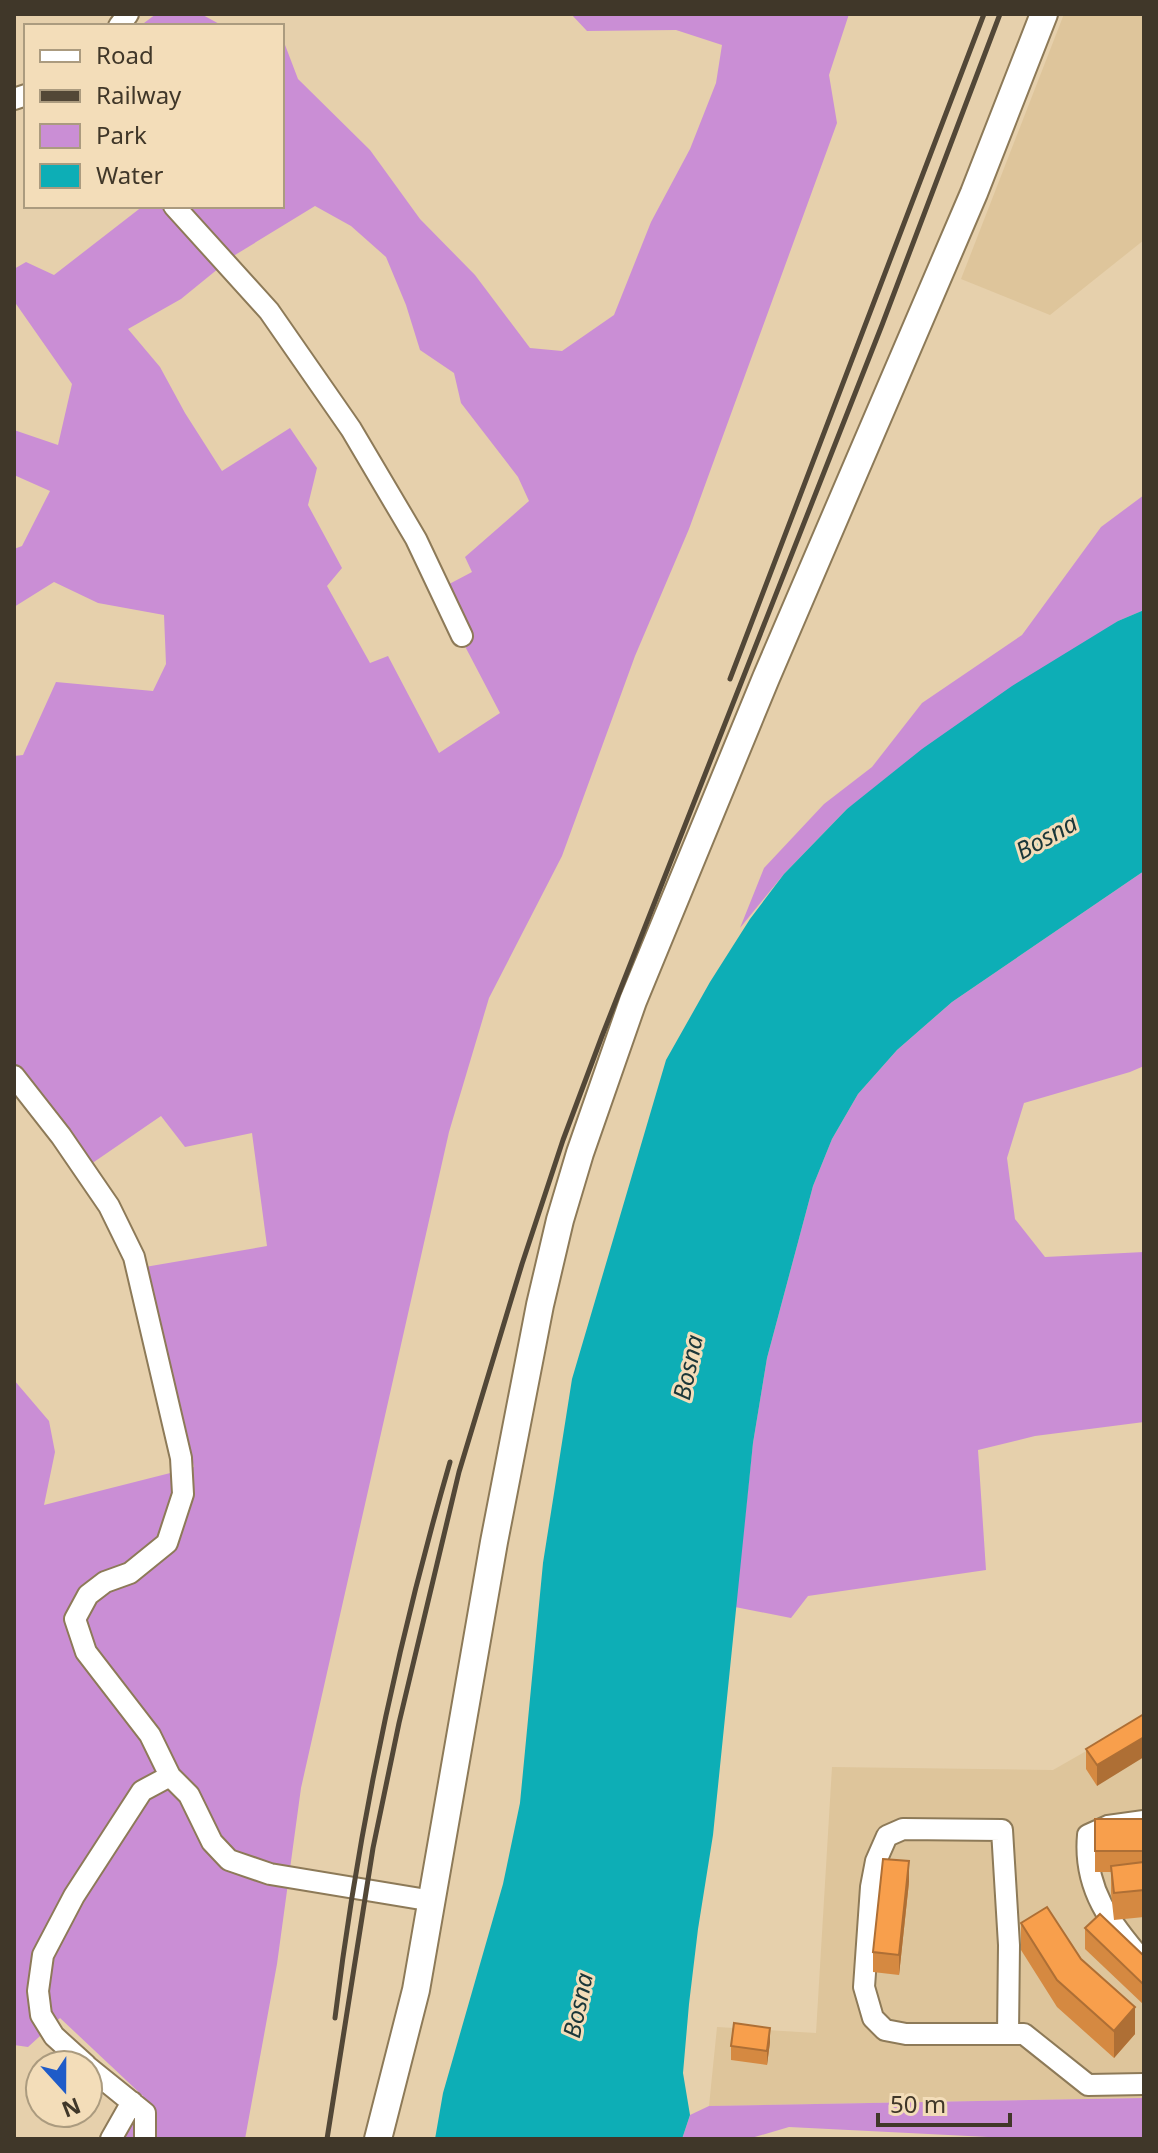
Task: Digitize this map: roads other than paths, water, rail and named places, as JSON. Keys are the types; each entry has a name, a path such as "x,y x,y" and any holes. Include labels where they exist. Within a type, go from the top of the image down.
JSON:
{"main road":[{"path":"378,2139 416,1990 494,1542 540,1305 580,1153 650,959 766,678 963,220 1044,14"}],"street":[{"path":"176,208 269,311 351,429 416,539 462,636"},
{"path":"14,1076 61,1136 109,1206 134,1257 181,1458 183,1494 167,1543 130,1573 105,1582 88,1595 75,1619 86,1652 150,1735 170,1776 189,1795 212,1842 229,1860 270,1874 433,1901"},
{"path":"68,2049 54,2036 41,2015 38,1991 43,1955 63,1915 142,1791 170,1776"},
{"path":"1144,1821 1108,1826 1088,1835 1087,1848 1093,1883 1113,1927 1144,1962"},
{"path":"1008,2034 1009,1945 1002,1830 903,1829 887,1836 876,1861 864,1987 873,2018 885,2030 906,2034 1008,2034 1024,2034 1088,2085 1144,2084"},
{"path":"1093,1883 1118,1882"},
{"path":"104,2080 145,2113 145,2139"},
{"path":"111,2139 132,2102"}],"water":[{"name":"Bosna","path":"1144,610 1144,871 952,1002 897,1050 858,1094 832,1139 813,1186 767,1358 753,1443 713,1835 689,2004 683,2073 690,2115 682,2139 435,2139 443,2093 503,1884 520,1803 543,1563 572,1379 666,1060 750,919 784,874 847,809 922,749 1012,686 1118,621"}],"railway":[{"path":"730,679 984,14"},
{"path":"327,2139 373,1848 399,1723 459,1472 522,1264 602,1036 882,325 1000,14"},
{"path":"335,2018 355,1877 381,1738 413,1600 450,1462"}]}
